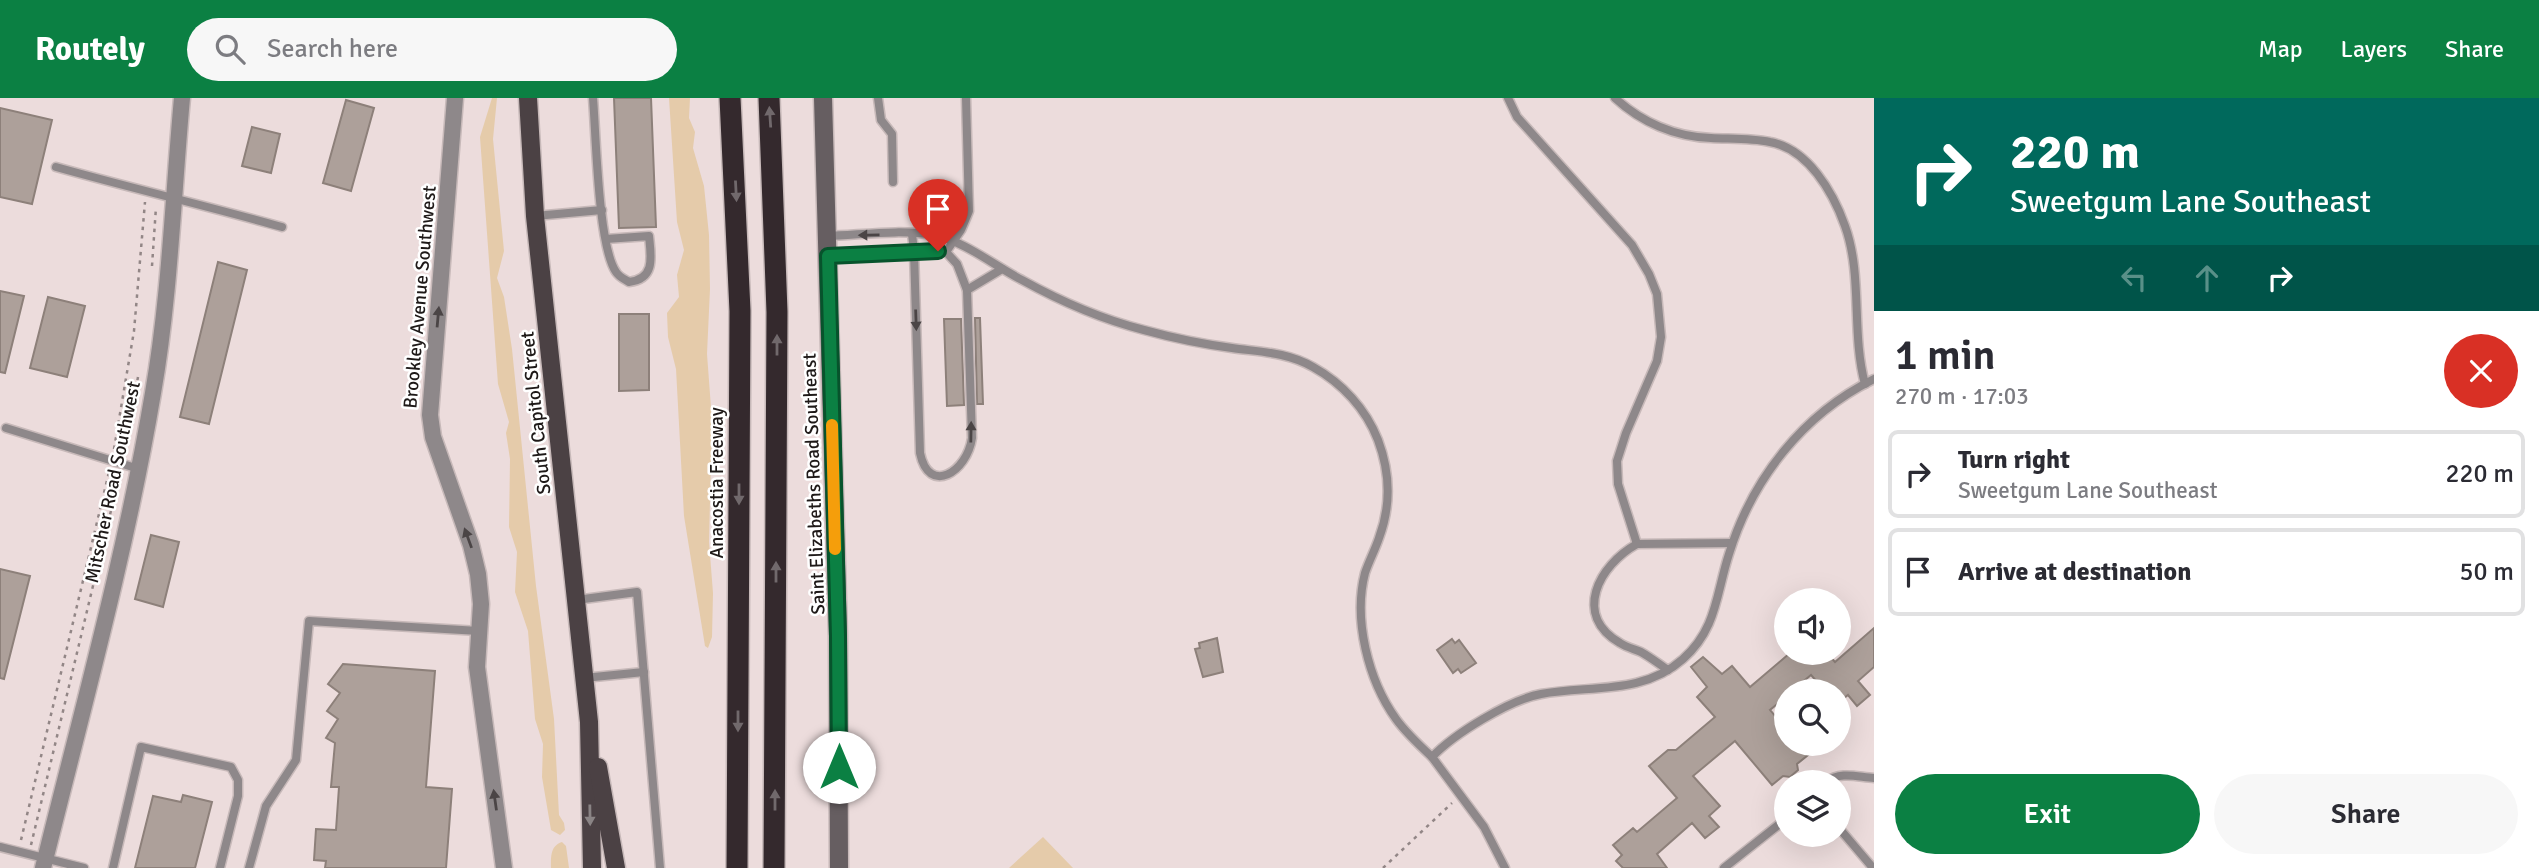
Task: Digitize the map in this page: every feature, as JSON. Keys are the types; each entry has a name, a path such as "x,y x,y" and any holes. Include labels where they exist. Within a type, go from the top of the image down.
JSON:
{"highway":[{"name":"Anacostia Freeway","path":"730,98 740,311 737,868"},
{"path":"769,98 777,335 774,868"}],"main road":[{"name":"South Capitol Street","path":"528,98 535,216 589,722"},
{"name":"Saint Elizabeths Road Southeast","path":"823,98 839,692 839,868"},
{"path":"589,722 592,868"},
{"path":"589,722 616,868"}],"street":[{"name":"Mitscher Road Southwest","path":"44,863 108,606 153,394 162,331 182,98"},
{"name":"Brookley Avenue Southwest","path":"455,98 430,415 433,437 477,567 481,597 477,667 504,868"}],"lane":[{"path":"593,98 601,210 606,239 613,267 622,279 629,282 648,274 651,260 649,236 606,239"},
{"path":"878,98 881,120 892,134 893,182"},
{"path":"946,253 961,230 969,211 966,98"},
{"path":"1508,98 1517,117 1539,144 1632,246 1649,274 1657,294 1661,324 1657,361 1617,461 1618,484 1637,544"},
{"path":"1615,98 1642,119 1683,134 1769,141 1802,159 1819,176 1840,213 1851,247 1859,348 1865,384"},
{"path":"56,167 282,228"},
{"path":"535,216 601,210"},
{"path":"828,256 914,251 946,253 957,264 967,290 970,448 967,457 954,472 937,475 928,472 922,464 920,453 914,251 912,234"},
{"path":"827,236 912,234 932,235 953,241 1076,307 1141,329 1206,344 1274,352 1301,361 1337,382 1356,402 1378,439 1388,478 1385,521 1363,585 1362,618 1367,653 1378,688 1395,718 1432,757 1484,827 1505,868"},
{"path":"967,290 1002,269"},
{"path":"1432,757 1451,740 1504,708 1527,698 1552,692 1628,686 1668,670 1694,648 1711,623 1732,543 1762,481 1789,443 1823,411 1874,379"},
{"path":"6,428 139,469"},
{"path":"1668,670 1643,653 1619,643 1605,630 1595,612 1595,590 1605,569 1621,553 1637,544 1732,543"},
{"path":"576,600 636,593 660,868"},
{"path":"249,868 265,806 296,760 309,621 479,631"},
{"path":"584,678 644,672"},
{"path":"113,868 141,747 231,767 238,780 238,796 220,868"},
{"path":"1851,776 1874,778"},
{"path":"1724,868 1774,828"},
{"path":"1851,842 1873,868"},
{"path":"0,847 44,863 84,868"}],"path":[{"path":"18,853 93,546 111,460 134,331 145,192"},
{"path":"152,266 156,192"},
{"path":"129,431 139,370"},
{"path":"28,855 122,464"},
{"path":"1383,868 1461,795"}],"shaded area":[{"path":"492,98 497,98 493,139 504,251 497,278 504,297 512,349 536,586 554,719 559,815 565,830 560,835 551,830 542,777 543,744 535,719 528,631 515,592 517,552 509,527 510,459 506,433 509,422 498,384 480,137"},
{"path":"669,98 690,98 689,118 695,132 693,148 704,186 709,235 707,354 712,421 709,542 713,593 712,637 708,648 705,646 684,516 676,369 668,337 667,313 679,297 677,275 684,250 677,222"},
{"path":"1043,837 1073,868 1009,868"},
{"path":"562,842 566,846 569,868 551,868 553,849"}],"building":[{"path":"614,98 651,98 656,227 619,228"},
{"path":"346,100 374,108 351,191 323,183"},
{"path":"0,108 52,120 32,204 0,197"},
{"path":"252,127 280,134 271,173 242,166"},
{"path":"218,262 247,270 209,424 180,417"},
{"path":"0,291 24,296 5,373 0,372"},
{"path":"48,297 85,306 67,377 30,368"},
{"path":"619,314 649,314 649,390 619,391"},
{"path":"975,318 980,318 983,404 977,404"},
{"path":"944,319 961,319 964,405 947,406"},
{"path":"151,535 179,542 163,607 135,599"},
{"path":"0,569 30,576 4,679 0,678"},
{"path":"1874,628 1874,667 1858,681 1870,695 1857,706 1851,699 1851,679 1814,679 1811,675 1806,679 1774,679 1774,707 1770,710 1774,715 1774,756 1807,756 1797,764 1798,770 1774,770 1772,785 1735,741 1693,776 1720,806 1709,816 1719,827 1705,838 1692,823 1657,854 1667,868 1623,868 1616,861 1622,855 1613,845 1633,828 1637,832 1677,798 1649,766 1668,750 1676,750 1715,717 1697,697 1707,687 1691,667 1703,657 1722,674 1732,666 1750,687 1776,665 1851,665 1851,648"},
{"path":"1217,638 1223,672 1203,677 1195,649 1200,648 1199,643"},
{"path":"1452,639 1455,643 1459,640 1476,663 1461,673 1458,669 1453,673 1437,650"},
{"path":"343,664 435,671 426,787 452,789 446,868 325,868 326,861 314,860 316,829 336,830 339,787 331,787 335,743 326,738 338,719 327,711 340,693 328,684"},
{"path":"183,795 212,802 195,868 135,868 153,796 181,802"}],"slow traffic":[{"path":"832,425 835,549"}],"route":[{"path":"839,767 828,256 938,251"}]}
